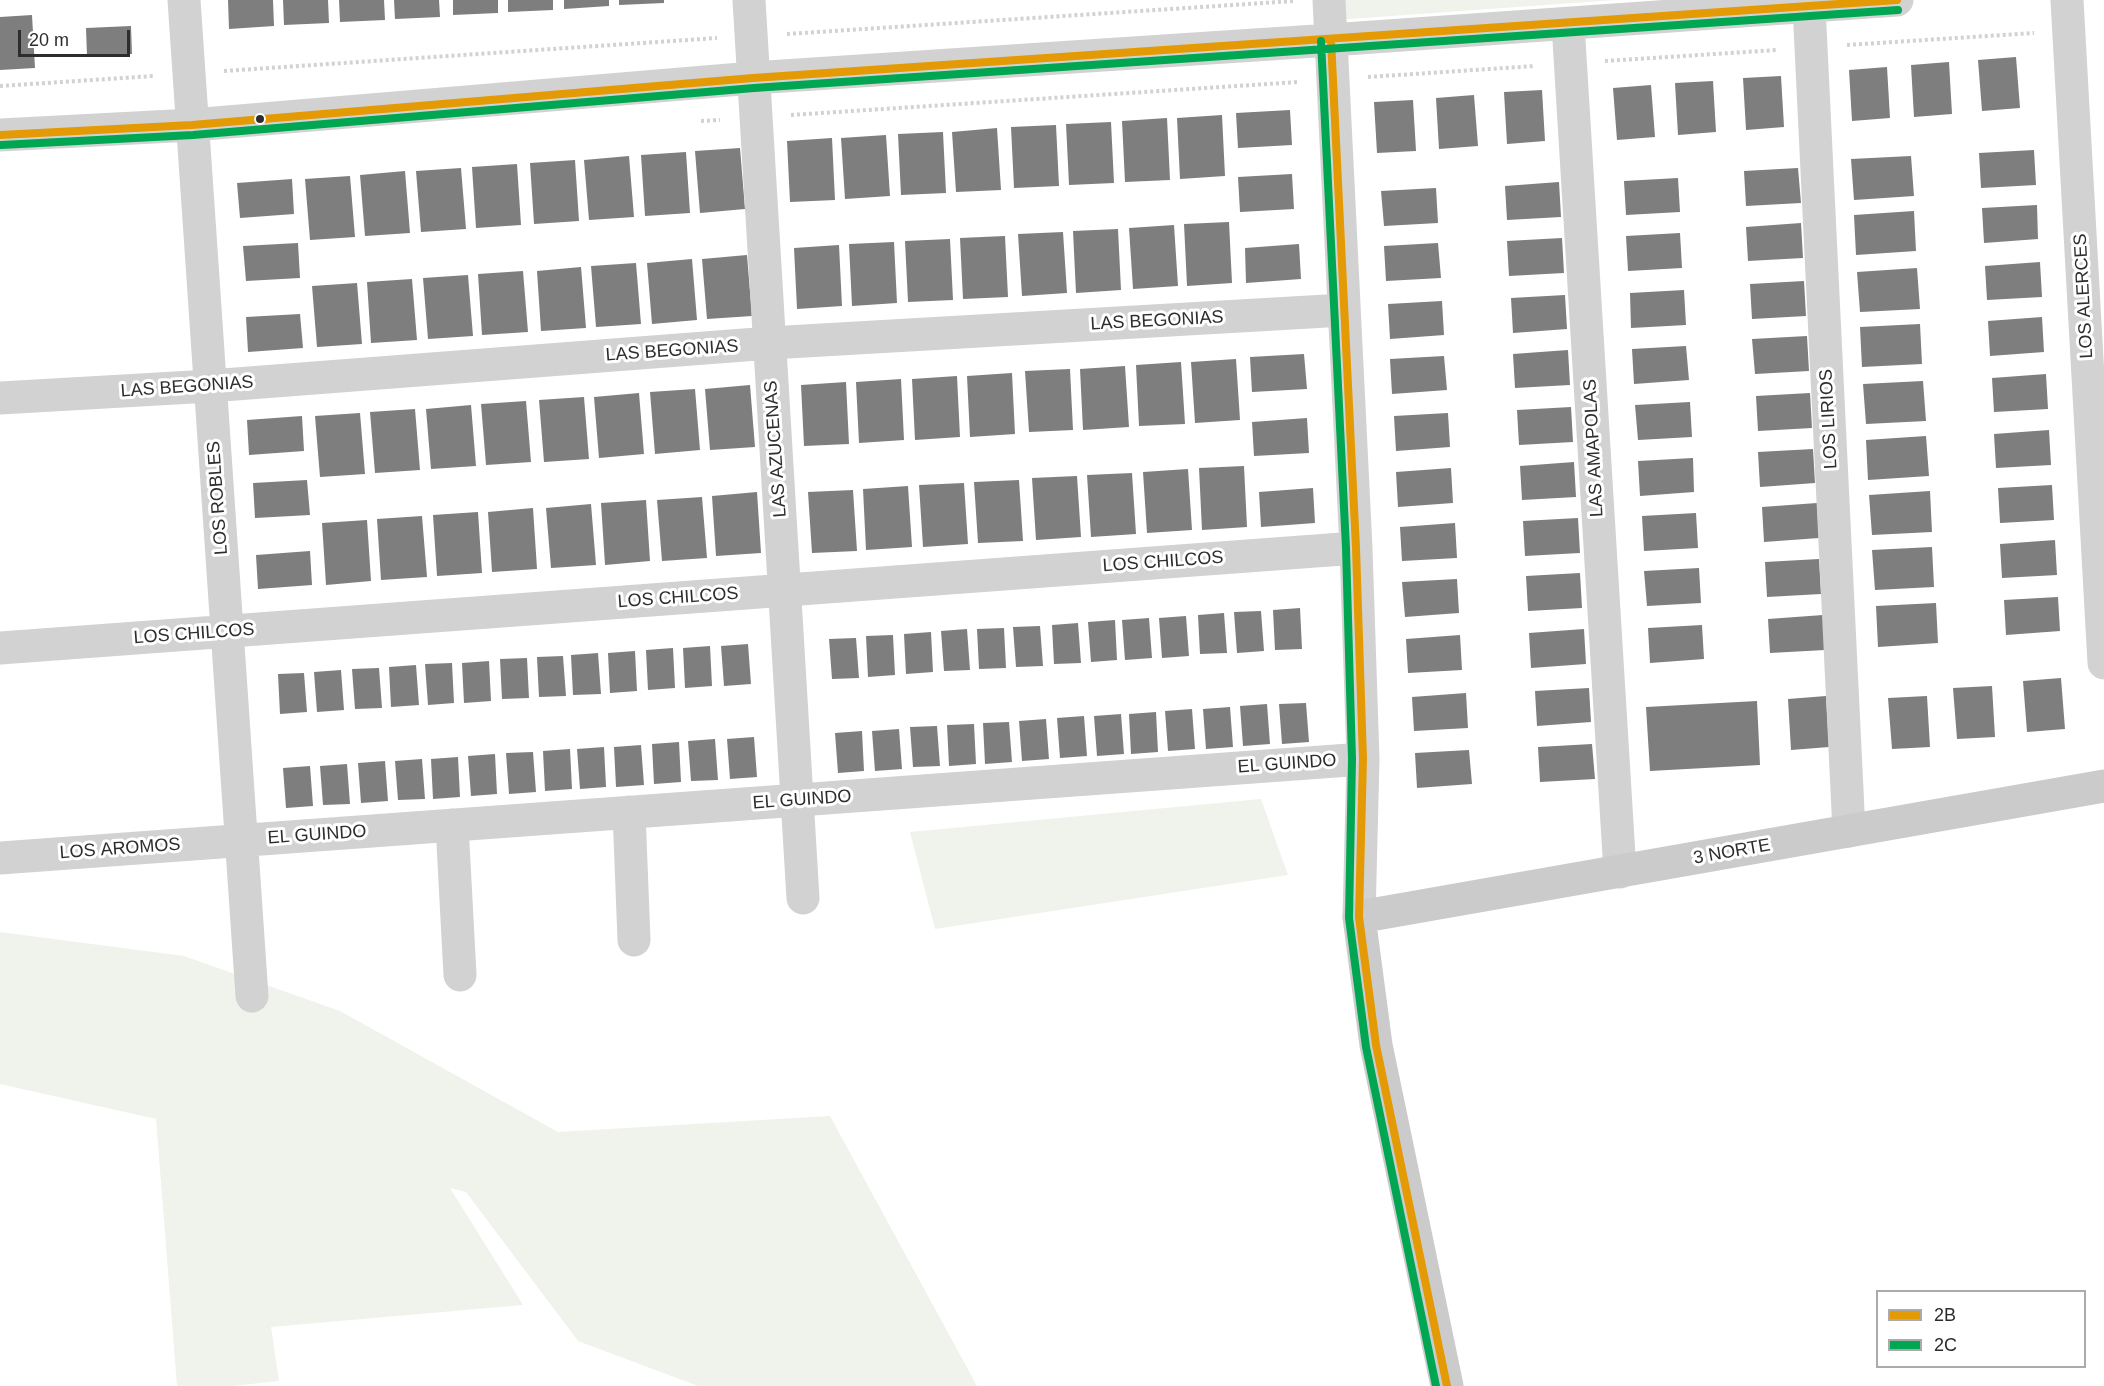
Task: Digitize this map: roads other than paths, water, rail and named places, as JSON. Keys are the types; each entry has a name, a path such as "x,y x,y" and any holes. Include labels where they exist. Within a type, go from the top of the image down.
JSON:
{"street":[{"name":"LOS ROBLES","path":"184,0 252,996"},
{"name":"LAS AZUCENAS","path":"749,0 803,898"},
{"path":"1329,0 1356,548 1363,759 1359,917 1376,1045 1447,1386"},
{"path":"0,135 192,125 753,78 1897,0"},
{"name":"LOS LIRIOS","path":"1809,6 1849,831"},
{"name":"LOS ALERCES","path":"2068,15 2104,663"},
{"name":"LAS AMAPOLAS","path":"1568,24 1620,872"},
{"name":"LAS BEGONIAS","path":"0,398 210,386 770,343 1344,310"},
{"name":"LOS CHILCOS","path":"0,648 1356,548"},
{"name":"EL GUINDO","path":"241,840 1363,759"},
{"name":"3 NORTE","path":"1359,917 2104,786"},
{"path":"629,812 634,940"},
{"path":"452,825 460,975"},
{"name":"LOS AROMOS","path":"0,858 241,840"}]}
